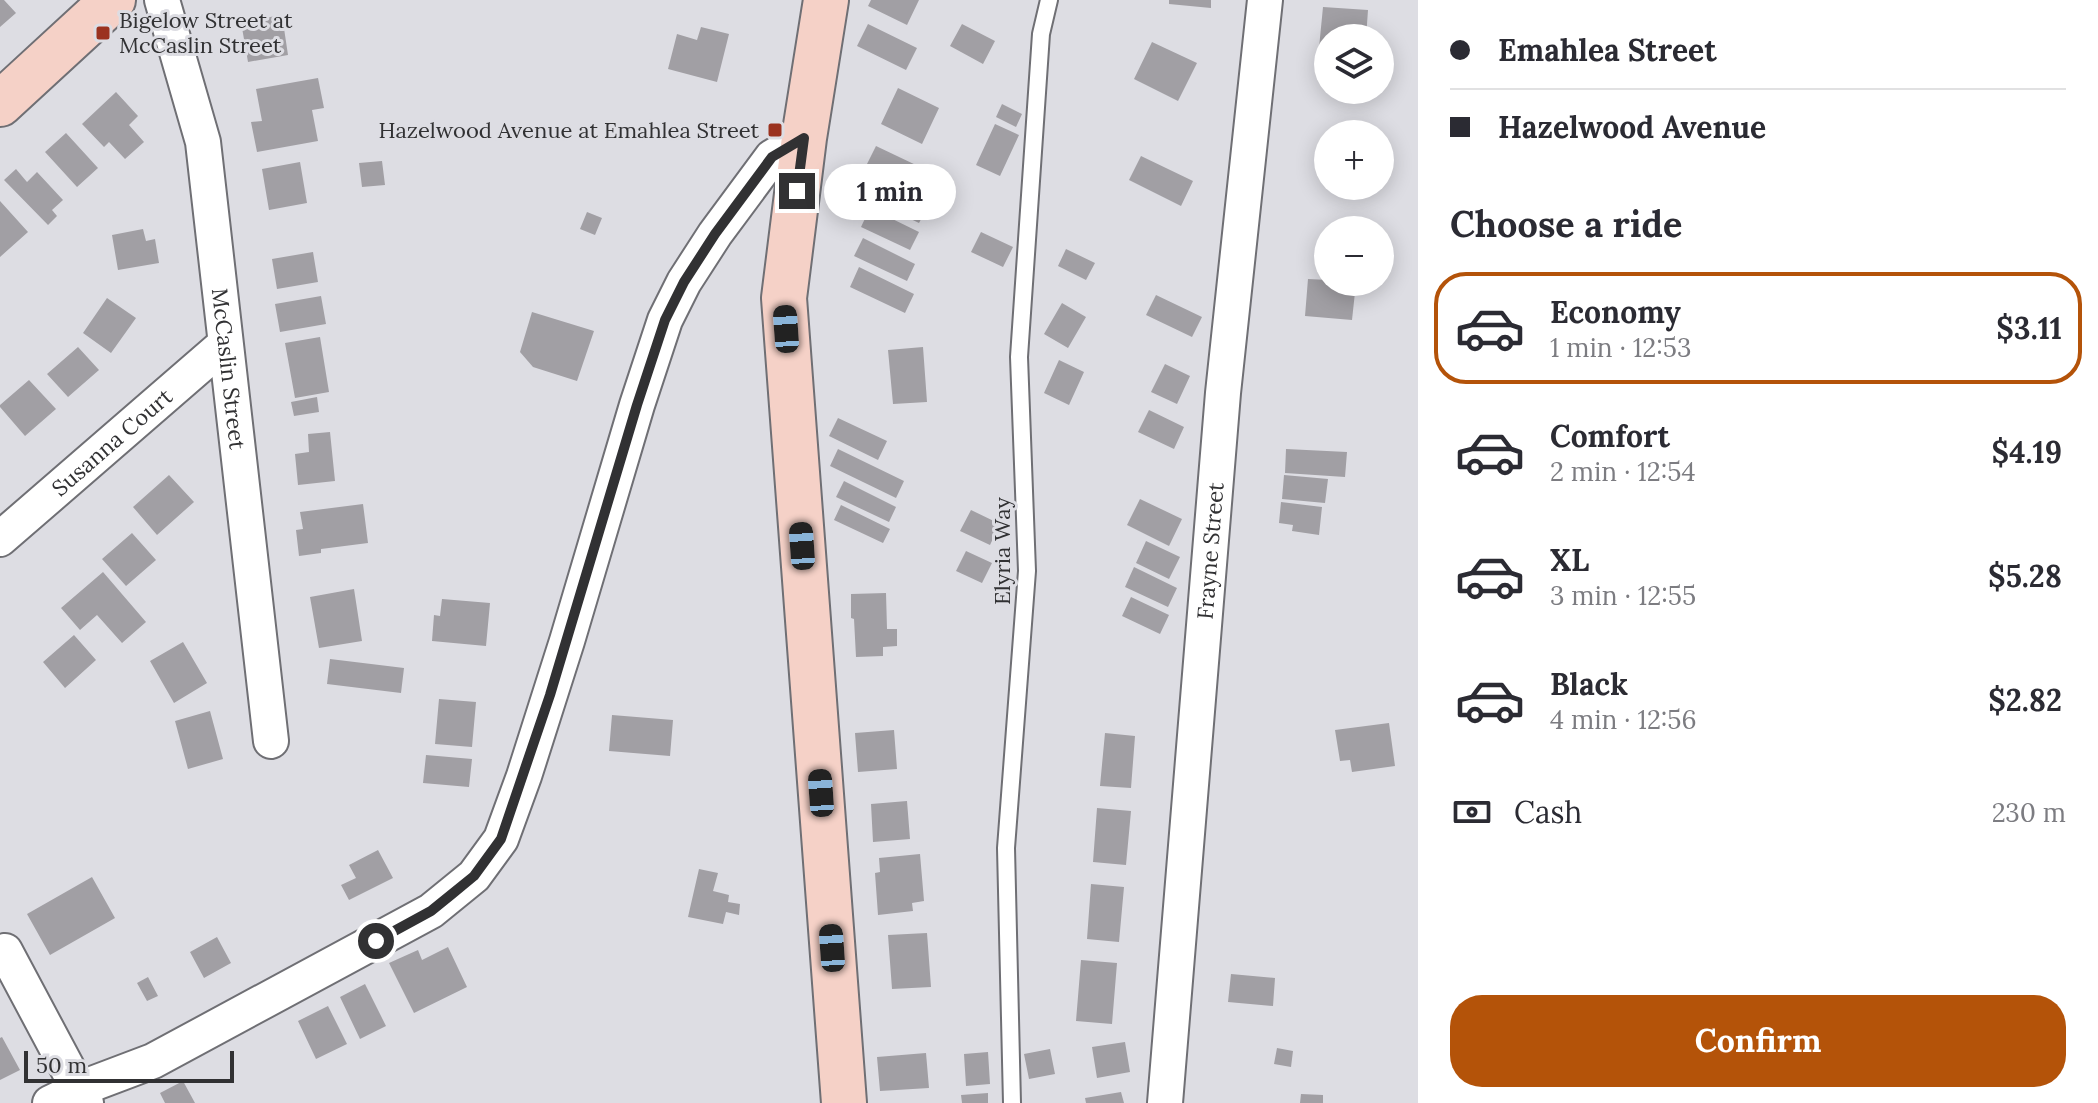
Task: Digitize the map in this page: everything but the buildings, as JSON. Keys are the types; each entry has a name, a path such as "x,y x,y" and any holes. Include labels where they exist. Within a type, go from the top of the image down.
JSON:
{"main road":[{"path":"0,104 113,0"},
{"path":"826,0 804,138 784,298 844,1103"}],"street":[{"name":"McCaslin Street","path":"162,0 203,142 271,741"},
{"name":"Frayne Street","path":"1165,1103 1223,393 1265,0"},
{"path":"5,951 72,1098 153,1061 431,911 474,876 501,839 524,776 665,320 684,282 715,234 772,157 804,138"},
{"name":"Susanna Court","path":"0,539 225,344"}],"lane":[{"name":"Elyria Way","path":"1012,1103 1006,848 1027,571 1019,357 1041,34 1049,0"}],"place":[{"name":"Bigelow Street at McCaslin Street","path":"103,33"},
{"name":"Hazelwood Avenue at Emahlea Street","path":"775,130"}],"route":[{"path":"376,941 431,911 452,894 474,876 501,839 550,695 665,320 684,282 715,234 772,157 804,138 797,191"}]}
